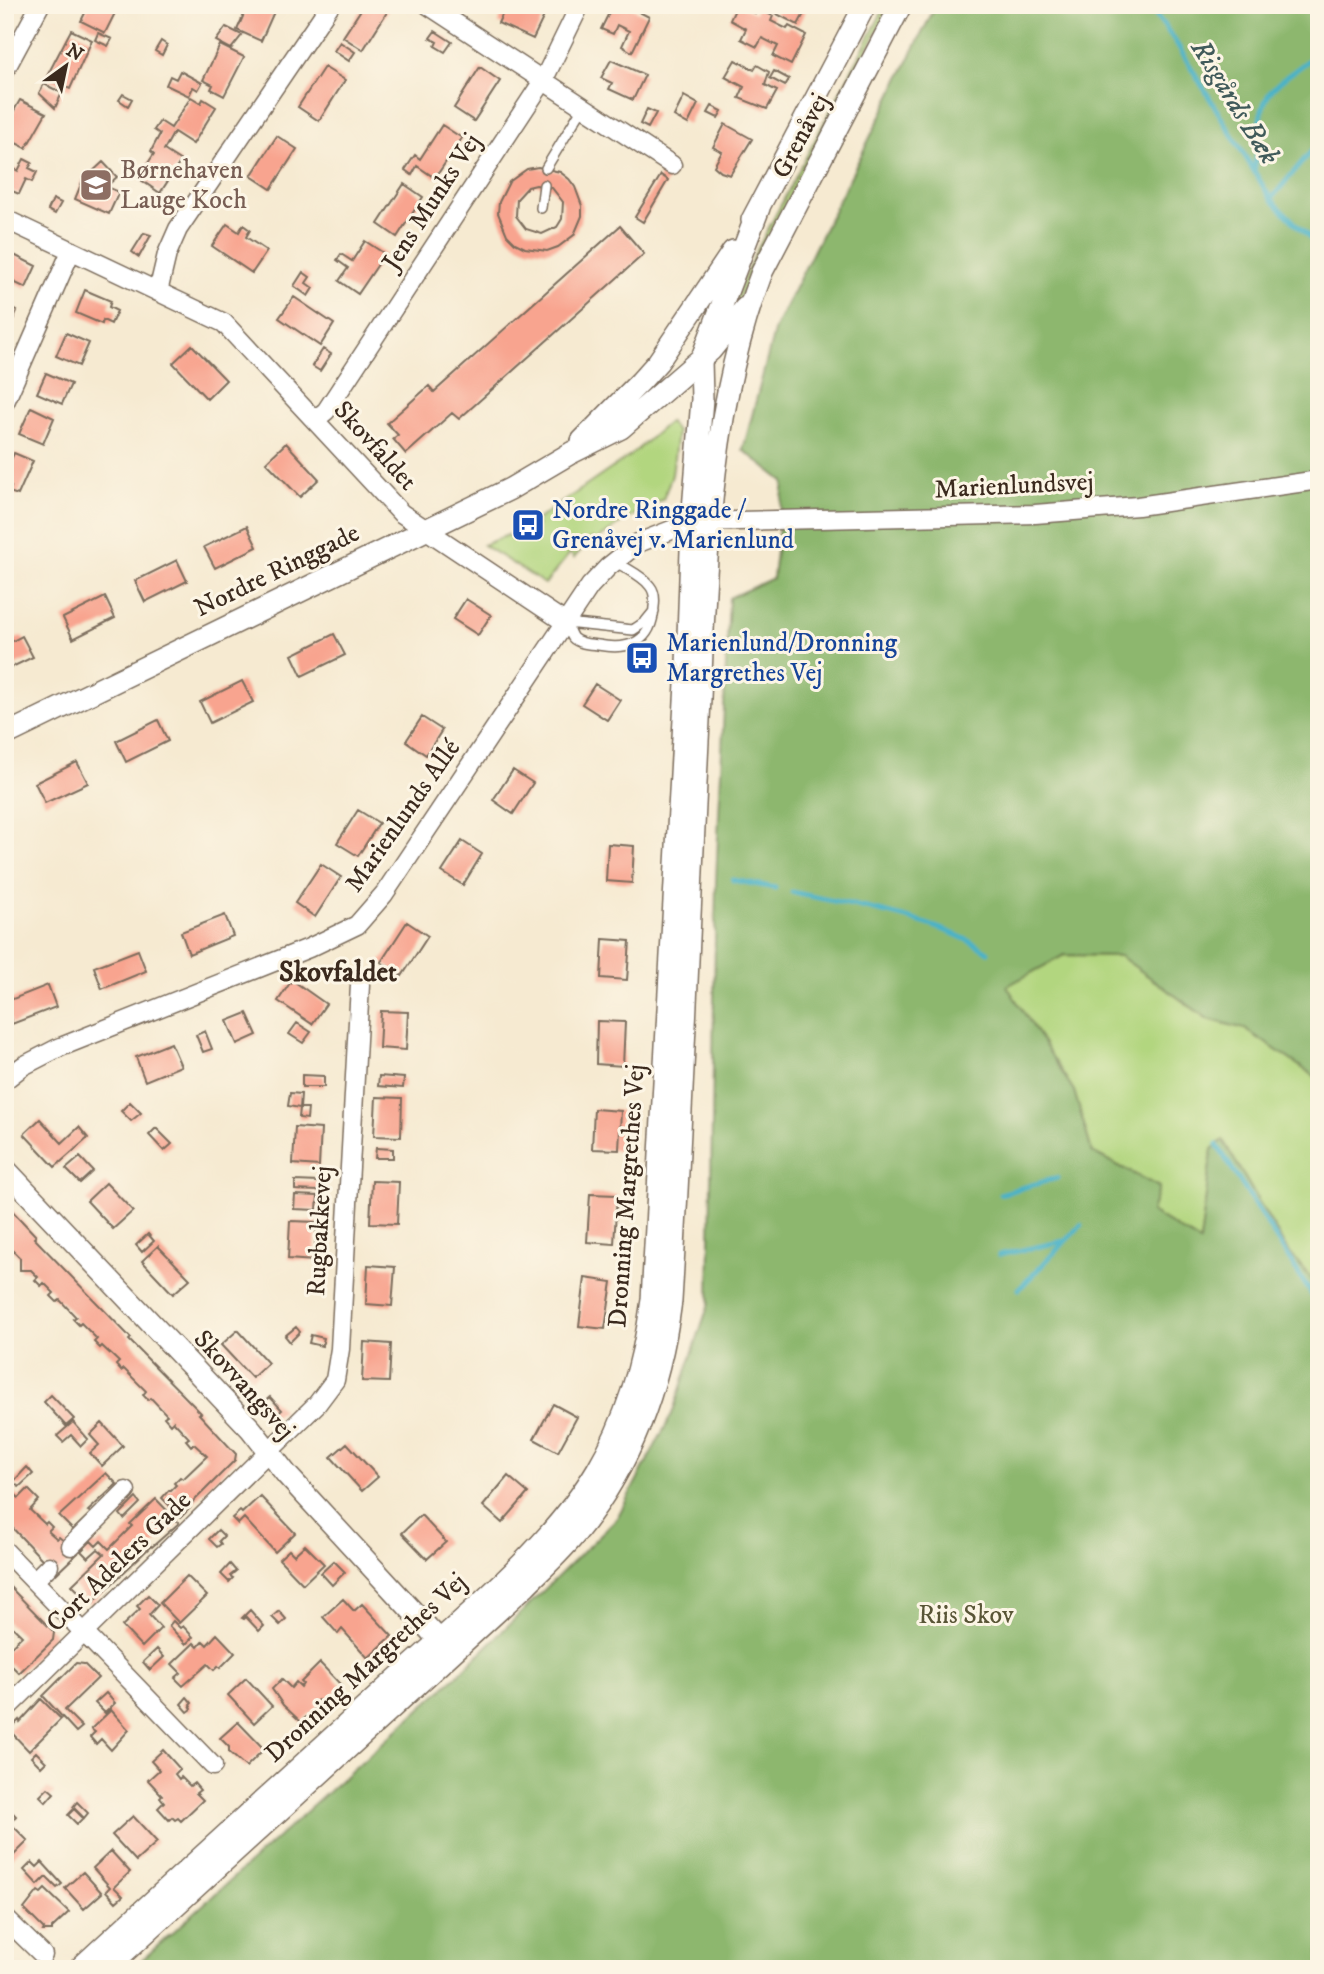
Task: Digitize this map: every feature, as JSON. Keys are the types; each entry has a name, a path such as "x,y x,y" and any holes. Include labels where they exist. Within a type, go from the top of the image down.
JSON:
{"street":[{"path":"5,70 40,5"},
{"path":"158,292 167,254 178,229 330,5"},
{"path":"428,5 672,165"},
{"name":"Jens Munks Vej","path":"316,419 326,411 543,81 580,5"},
{"name":"Grenåvej","path":"759,208 865,5"},
{"name":"Grenåvej","path":"753,295 762,272 901,5"},
{"name":"Dronning Margrethes Vej","path":"106,1969 525,1586 583,1524 634,1443 659,1371 671,1301 701,522 701,360 759,208"},
{"name":"Nordre Ringgade","path":"571,453 658,362 759,208"},
{"name":"Skovfaldet","path":"5,219 224,323 401,513 566,623"},
{"path":"5,402 71,251"},
{"name":"Dronning Margrethes Vej","path":"79,1969 439,1640 536,1547 581,1494 616,1434 640,1365 652,1300 685,703 701,522 753,295"},
{"name":"Nordre Ringgade","path":"5,735 510,489 571,453 621,428 701,360 739,318 753,295"},
{"path":"672,387 685,384 695,389 702,399"},
{"name":"Marienlundsvej","path":"701,522 947,512 1035,514 1138,506 1319,480"},
{"name":"Marienlunds Allé","path":"5,1080 23,1066 58,1048 309,948 357,925 384,894 590,586 638,543 701,522"},
{"name":"Rugbakkevej","path":"268,1452 328,1393 339,1364 360,985"},
{"name":"Skovvangsvej","path":"5,1170 251,1429 286,1475 439,1640"},
{"name":"Cort Adelers Gade","path":"5,1710 268,1452"},
{"path":"71,1545 126,1491"},
{"path":"5,1551 213,1766"},
{"path":"34,1581 49,1566"},
{"path":"5,1918 43,1955"}],"lane":[{"path":"546,168 583,107"},
{"path":"541,208 544,185"},
{"path":"566,623 573,638 582,643 618,649 642,639 652,622 652,588 615,561"},
{"path":"566,623 633,630 645,622 654,611"}],"green space":[{"path":"886,5 891,5 737,303 736,296 754,256"},
{"name":"Riis Skov","path":"936,5 1319,5 1319,1079 1245,1029 1208,1019 1120,956 1064,955 1007,986 1074,1091 1092,1152 1159,1187 1151,1212 1200,1242 1212,1149 1223,1140 1287,1250 1319,1287 1319,1969 132,1969 462,1671 617,1518 672,1414 709,1303 716,880 729,598 773,578 784,482 743,450 775,328"},
{"path":"669,422 677,432 672,475 663,499 596,541 592,538 574,558 570,553 545,584 483,545 518,531 521,534 537,525 535,521 631,455"},
{"path":"1064,955 1120,956 1208,1019 1245,1029 1319,1079 1319,1287 1287,1250 1223,1141 1212,1150 1200,1242 1151,1212 1159,1187 1092,1152 1074,1091 1006,986"}],"building":[{"path":"89,5 119,5 105,33 81,21"},
{"path":"248,5 277,5 261,41 237,30"},
{"path":"364,5 383,5 389,9 363,50 343,37"},
{"path":"507,5 525,5 545,14 533,39 498,23"},
{"path":"535,5 557,5 553,14"},
{"path":"613,5 626,5 649,17 632,52 622,46 629,31 617,25 613,34 601,29"},
{"path":"737,5 755,13 757,8 773,16 771,21 806,35 791,65 773,56 778,46 762,38 757,47 741,39 746,29 730,20"},
{"path":"779,5 797,5 806,10 798,25 775,13"},
{"path":"226,27 242,35 231,49 216,41"},
{"path":"71,30 92,40 70,89 46,78"},
{"path":"435,31 452,42 445,52 435,46 437,42 430,38"},
{"path":"98,33 112,39 108,46 95,40"},
{"path":"161,41 167,45 162,55 155,51"},
{"path":"340,42 355,52 349,61 334,51"},
{"path":"220,45 244,57 224,96 211,89 213,85 203,80"},
{"path":"611,60 645,75 633,100 609,89 612,83 601,78"},
{"path":"735,60 754,70 757,65 769,72 765,85 777,91 767,109 739,98 744,87 725,77"},
{"path":"324,67 345,80 319,121 298,107"},
{"path":"480,67 500,81 474,121 454,108"},
{"path":"180,71 202,83 198,90 193,87 189,96 166,85 170,76 176,79"},
{"path":"774,71 789,79 785,86 770,78"},
{"path":"44,84 62,93 55,108 39,93"},
{"path":"123,94 132,99 128,106 119,100"},
{"path":"684,96 698,104 688,124 674,116"},
{"path":"191,97 201,103 203,99 216,107 193,144 174,132 164,150 181,161 160,193 138,178 154,154 151,151 160,134 154,130 160,121 171,128"},
{"path":"20,100 46,113 26,148 14,142 5,160 5,126"},
{"path":"712,106 722,111 718,118 708,113"},
{"path":"647,109 656,113 648,128 640,124"},
{"path":"725,124 752,139 730,175 714,166 722,152 713,147"},
{"path":"442,125 462,138 435,178 417,166 412,175 405,170 415,155 420,159"},
{"path":"277,136 297,149 271,189 251,176"},
{"path":"24,159 32,163 29,168 37,172 32,182 26,179 19,194 5,188 5,164 18,171"},
{"path":"103,162 117,177 109,184 90,174"},
{"path":"538,167 560,172 575,187 582,206 582,216 574,235 558,247 547,251 525,248 515,243 507,235 498,213 499,202 509,182 527,169","holes":["536,185 552,188 563,202 562,219 557,227 542,234 526,229 516,216 517,199 528,187"]},
{"path":"661,175 668,180 643,222 635,217"},
{"path":"84,177 119,192 109,214 75,199"},
{"path":"404,184 423,197 397,237 378,224"},
{"path":"53,199 61,203 55,214 48,210"},
{"path":"227,224 239,232 243,225 250,230 246,237 267,251 252,273 212,246"},
{"path":"620,226 644,254 459,419 452,413 406,454 393,439 398,435 387,423 429,386 434,392"},
{"path":"144,233 151,235 139,257 132,252"},
{"path":"365,241 385,254 358,294 339,281 348,268 337,260 341,254 352,261"},
{"path":"10,253 36,266 26,288 5,278 5,263"},
{"path":"303,272 310,277 306,283 313,288 308,296 294,286"},
{"path":"85,290 111,301 109,307 117,311 111,324 103,320 102,324 76,313"},
{"path":"294,297 334,324 320,346 279,318"},
{"path":"5,305 17,311 5,338"},
{"path":"66,333 89,343 79,366 56,356"},
{"path":"192,345 226,380 207,399 173,363"},
{"path":"323,349 331,354 320,371 312,366"},
{"path":"46,373 71,384 62,404 37,393"},
{"path":"31,407 54,418 43,444 19,434"},
{"path":"286,443 319,479 300,497 266,462"},
{"path":"14,453 33,461 18,495 9,492 11,487 6,485 9,478 5,477"},
{"path":"247,526 257,547 215,568 204,547"},
{"path":"177,560 187,581 145,602 135,581"},
{"path":"105,597 115,618 73,639 63,618"},
{"path":"466,599 491,615 478,635 453,619"},
{"path":"334,634 345,655 302,676 292,655"},
{"path":"22,636 33,657 8,669 5,663 5,645"},
{"path":"242,681 253,702 210,723 200,702"},
{"path":"595,684 620,700 607,720 582,704"},
{"path":"422,717 442,730 426,755 406,741"},
{"path":"158,720 168,741 126,762 116,741"},
{"path":"77,762 88,783 45,803 35,783"},
{"path":"513,770 533,783 513,814 493,800"},
{"path":"358,810 379,823 358,856 337,843"},
{"path":"462,841 482,854 463,885 442,872"},
{"path":"608,844 634,846 632,883 606,881"},
{"path":"321,864 341,877 315,917 295,903"},
{"path":"225,915 233,936 189,954 181,932"},
{"path":"407,922 428,936 402,976 381,962"},
{"path":"603,939 630,941 627,980 601,978"},
{"path":"138,950 146,971 102,989 94,967"},
{"path":"292,980 326,1004 312,1024 278,1001"},
{"path":"48,985 56,1007 12,1024 5,1002"},
{"path":"381,1011 408,1012 406,1050 379,1048"},
{"path":"247,1013 257,1035 237,1044 227,1021"},
{"path":"597,1021 625,1022 623,1066 596,1064"},
{"path":"297,1023 311,1032 303,1043 289,1034"},
{"path":"205,1031 212,1049 203,1052 196,1035"},
{"path":"171,1043 181,1066 145,1081 136,1057"},
{"path":"302,1075 324,1076 324,1087 302,1087"},
{"path":"379,1076 404,1078 403,1088 378,1086"},
{"path":"290,1093 301,1094 300,1108 288,1106"},
{"path":"376,1097 402,1098 401,1137 374,1136"},
{"path":"130,1102 141,1113 131,1121 121,1111"},
{"path":"1319,1106 1319,1126 1313,1119 1315,1109"},
{"path":"300,1108 308,1108 307,1119 299,1118"},
{"path":"594,1109 621,1111 619,1150 592,1149"},
{"path":"40,1119 62,1143 79,1127 88,1138 55,1167 24,1134"},
{"path":"295,1127 321,1129 319,1166 293,1164"},
{"path":"156,1128 172,1144 164,1151 149,1135"},
{"path":"376,1148 393,1149 393,1158 375,1158"},
{"path":"80,1157 93,1171 80,1183 66,1169"},
{"path":"295,1181 319,1182 319,1191 295,1190"},
{"path":"372,1181 399,1182 397,1224 370,1223"},
{"path":"106,1183 133,1211 113,1229 87,1201"},
{"path":"590,1194 617,1195 614,1244 587,1242"},
{"path":"295,1195 318,1196 317,1210 294,1209"},
{"path":"5,1203 36,1236 34,1238 131,1338 129,1340 201,1413 199,1414 236,1454 235,1460 181,1517 162,1498 176,1485 174,1483 180,1477 183,1479 207,1456 194,1444 191,1446 186,1440 189,1438 173,1421 170,1424 164,1417 167,1415 151,1398 148,1400 143,1395 146,1391 124,1369 121,1371 116,1365 119,1362 94,1342 97,1339 73,1319 76,1317 60,1300 57,1302 51,1296 54,1293 44,1283 41,1286 35,1280 38,1277 31,1270 20,1270 20,1258 5,1243"},
{"path":"290,1221 317,1222 314,1261 288,1259"},
{"path":"148,1234 154,1241 142,1252 136,1245"},
{"path":"158,1246 190,1279 173,1294 142,1261"},
{"path":"368,1265 395,1267 392,1306 366,1304"},
{"path":"585,1278 612,1282 605,1329 579,1326"},
{"path":"296,1327 300,1332 290,1342 285,1336"},
{"path":"238,1330 268,1363 252,1378 221,1345"},
{"path":"311,1335 324,1338 322,1346 309,1343"},
{"path":"364,1342 391,1344 389,1382 362,1381"},
{"path":"51,1395 74,1419 66,1426 44,1402"},
{"path":"270,1397 282,1410 275,1416 263,1403"},
{"path":"553,1404 577,1417 558,1452 534,1439"},
{"path":"73,1422 88,1439 81,1446 71,1435 63,1442 57,1436"},
{"path":"102,1423 123,1446 102,1466 90,1453 99,1445 90,1435"},
{"path":"347,1443 378,1477 362,1491 331,1457"},
{"path":"27,1467 33,1474 19,1487 13,1482"},
{"path":"106,1473 117,1484 88,1511 91,1513 73,1530 59,1516"},
{"path":"508,1476 528,1493 502,1523 483,1506"},
{"path":"5,1485 19,1498 28,1489 39,1500 30,1510 52,1527 48,1531 78,1553 56,1574 5,1520"},
{"path":"260,1496 295,1533 275,1552 244,1518 238,1524 232,1518 240,1511 242,1513"},
{"path":"136,1498 140,1503 124,1519 120,1514"},
{"path":"156,1499 179,1523 91,1604 72,1585 104,1554 98,1549 88,1558 81,1551 91,1541 96,1546 101,1541 109,1549"},
{"path":"421,1515 446,1542 427,1559 402,1533"},
{"path":"218,1530 224,1536 217,1547 209,1539"},
{"path":"305,1545 324,1564 303,1584 279,1559 289,1550 294,1555"},
{"path":"334,1561 345,1572 332,1585 321,1573"},
{"path":"230,1564 236,1571 230,1576 233,1578 229,1582 221,1574"},
{"path":"187,1576 207,1596 179,1623 160,1603"},
{"path":"5,1582 54,1632 53,1640 19,1673 9,1663 5,1666 5,1652 22,1636 5,1620"},
{"path":"148,1595 158,1605 149,1615 161,1628 142,1647 122,1626 140,1609 137,1606"},
{"path":"343,1599 354,1611 362,1604 392,1636 368,1658 342,1629 338,1634 323,1617"},
{"path":"250,1610 264,1626 259,1631 246,1617 242,1618"},
{"path":"279,1611 286,1619 280,1625 272,1617"},
{"path":"173,1621 180,1628 183,1626 193,1637 186,1644 169,1626"},
{"path":"217,1634 235,1653 220,1668 218,1666 214,1670 208,1664 183,1686 175,1678 181,1673 172,1664 194,1643 198,1647 203,1641 207,1645"},
{"path":"157,1649 164,1657 150,1670 143,1662"},
{"path":"76,1663 84,1664 98,1678 65,1710 82,1727 76,1732 43,1696"},
{"path":"320,1663 341,1685 322,1704 318,1700 315,1702 318,1706 301,1722 283,1705 272,1689 282,1679 291,1688 296,1682 301,1687 301,1682"},
{"path":"246,1678 272,1706 254,1723 228,1695"},
{"path":"106,1693 115,1703 105,1713 95,1703"},
{"path":"187,1697 192,1703 192,1709 188,1712 181,1704"},
{"path":"41,1699 61,1719 29,1751 9,1730"},
{"path":"111,1710 129,1730 111,1750 101,1739 96,1744 90,1737 95,1732 91,1729"},
{"path":"238,1722 264,1749 246,1767 229,1752 229,1747 220,1738"},
{"path":"163,1750 180,1769 175,1774 179,1779 181,1777 190,1786 194,1783 200,1790 196,1793 203,1800 181,1821 172,1817 169,1820 158,1808 164,1802 160,1797 162,1795 148,1780 159,1770 151,1761"},
{"path":"36,1752 46,1762 41,1767 31,1757"},
{"path":"48,1788 54,1793 46,1802 40,1796"},
{"path":"77,1802 88,1813 84,1818 73,1807"},
{"path":"74,1809 83,1818 77,1824 68,1815"},
{"path":"12,1812 16,1816 10,1823 28,1841 10,1859 5,1854 5,1818"},
{"path":"133,1816 157,1842 136,1861 112,1835"},
{"path":"111,1851 130,1872 114,1887 123,1896 116,1902 106,1891 110,1887 93,1868"},
{"path":"32,1862 37,1867 42,1862 62,1884 57,1888 46,1877 38,1885 24,1870"},
{"path":"83,1872 102,1893 84,1909 65,1888"},
{"path":"45,1889 69,1912 52,1931 43,1931 24,1909 38,1891 41,1893"}],"waterway":[{"name":"Risgårds Bæk","path":"1149,5 1175,41 1271,199 1319,247"},
{"path":"1316,5 1319,38"},
{"path":"1254,170 1260,121 1269,94 1305,63 1319,44"},
{"path":"1271,199 1319,142"},
{"path":"733,880 775,888"},
{"path":"792,892 919,922 944,930 988,952"},
{"path":"1217,1145 1319,1306"},
{"path":"1000,1194 1057,1178"},
{"path":"1019,1289 1081,1225"},
{"path":"999,1255 1064,1241"}],"place":[{"name":"Børnehaven Lauge Koch","path":"96,185"},
{"name":"Nordre Ringgade / Grenåvej v. Marienlund","path":"528,525"},
{"name":"Marienlund/Dronning Margrethes Vej","path":"642,658"}],"district":[{"name":"Skovfaldet","path":"338,972"}]}
